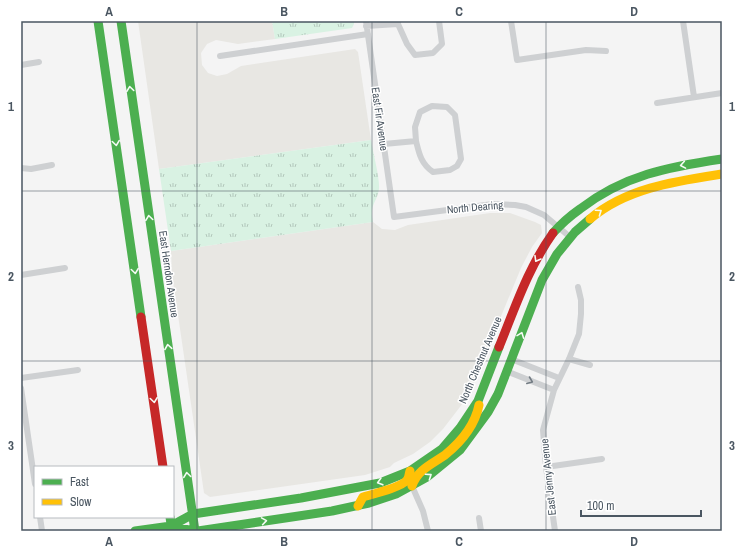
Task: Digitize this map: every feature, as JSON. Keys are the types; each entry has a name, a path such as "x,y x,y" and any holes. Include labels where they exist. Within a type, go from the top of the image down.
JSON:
{"main road":[{"path":"98,21 163,466"},
{"name":"East Herndon Avenue","path":"121,21 194,531"},
{"name":"North Chestnut Avenue","path":"136,531 171,525 192,514 365,487 393,478 410,470 442,448 470,415 478,401 526,279 558,227 589,201 623,181 657,170 722,159"},
{"path":"198,531 358,506 386,498 427,478 460,450 478,428 488,412 498,394 542,280 550,264 570,237 600,211 615,202 638,192 661,184 689,178 722,174"},
{"path":"412,486 416,475 448,452 472,425 475,420 487,379"},
{"path":"358,506 363,497 390,489 405,482 408,479 410,470"},
{"name":"North Chestnut Avenue","path":"171,525 194,531"}],"street":[{"path":"366,23 398,22 407,44 415,55 433,53 442,44 439,21"},
{"path":"512,21 517,60 586,50 606,50"},
{"path":"683,21 694,97"},
{"name":"East Fir Avenue","path":"366,23 394,218"},
{"path":"220,56 368,34"},
{"path":"21,65 39,62"},
{"path":"657,103 722,93"},
{"path":"432,106 447,107 455,115 461,159 457,166 450,170 433,172 426,168 421,158 416,141 415,127 420,112 432,106"},
{"path":"384,144 416,141"},
{"path":"21,168 32,169 52,165"},
{"name":"North Dearing","path":"394,218 473,206 505,204 526,207 544,215 570,237"},
{"path":"21,275 66,268"},
{"name":"East Jenny Avenue","path":"554,531 543,430 554,390 579,334 581,300 578,287"},
{"path":"511,359 559,378"},
{"path":"569,359 590,365"},
{"path":"21,378 78,370"},
{"path":"506,371 554,390"},
{"path":"21,388 34,474"},
{"path":"546,467 602,459"},
{"path":"412,486 423,511 428,531"},
{"path":"40,518 42,531"},
{"path":"479,518 481,531"}],"shaded area":[{"path":"138,21 272,21 275,39 238,44 216,40 207,44 201,53 202,65 208,73 217,76 227,74 241,66 355,49 358,52 371,140 159,169"},
{"path":"490,213 510,213 535,222 541,225 542,233 532,247 521,268 471,389 463,403 443,429 430,442 413,454 394,463 390,467 365,475 210,497 204,493 172,274 171,251 373,222 382,229 395,230 408,225"}],"green space":[{"path":"272,21 354,21 354,24 352,28 275,39"},
{"path":"371,140 379,184 378,194 372,211 373,222 171,251 159,169"}],"traffic: fast":[{"path":"98,21 141,317"},
{"path":"121,21 195,531"},
{"path":"553,233 569,217 597,197 630,180 665,169 722,159"},
{"path":"198,531 332,511 369,503 396,494 427,477 460,450 488,412 498,394 542,280 557,254 575,232 590,219"},
{"path":"135,531 171,526 193,514 301,498 380,483 410,471 442,449 460,428 478,401 499,347"},
{"path":"170,518 172,531"},
{"path":"171,526 193,531"}],"traffic: slow":[{"path":"590,219 604,208 636,193 670,183 722,174"},
{"path":"412,486 414,480 421,472 445,455 462,439 471,426 479,405"},
{"path":"358,506 363,497 404,483 407,480 410,471"}],"traffic: jam":[{"path":"499,347 529,274 553,233"},
{"path":"141,317 163,466"}]}
